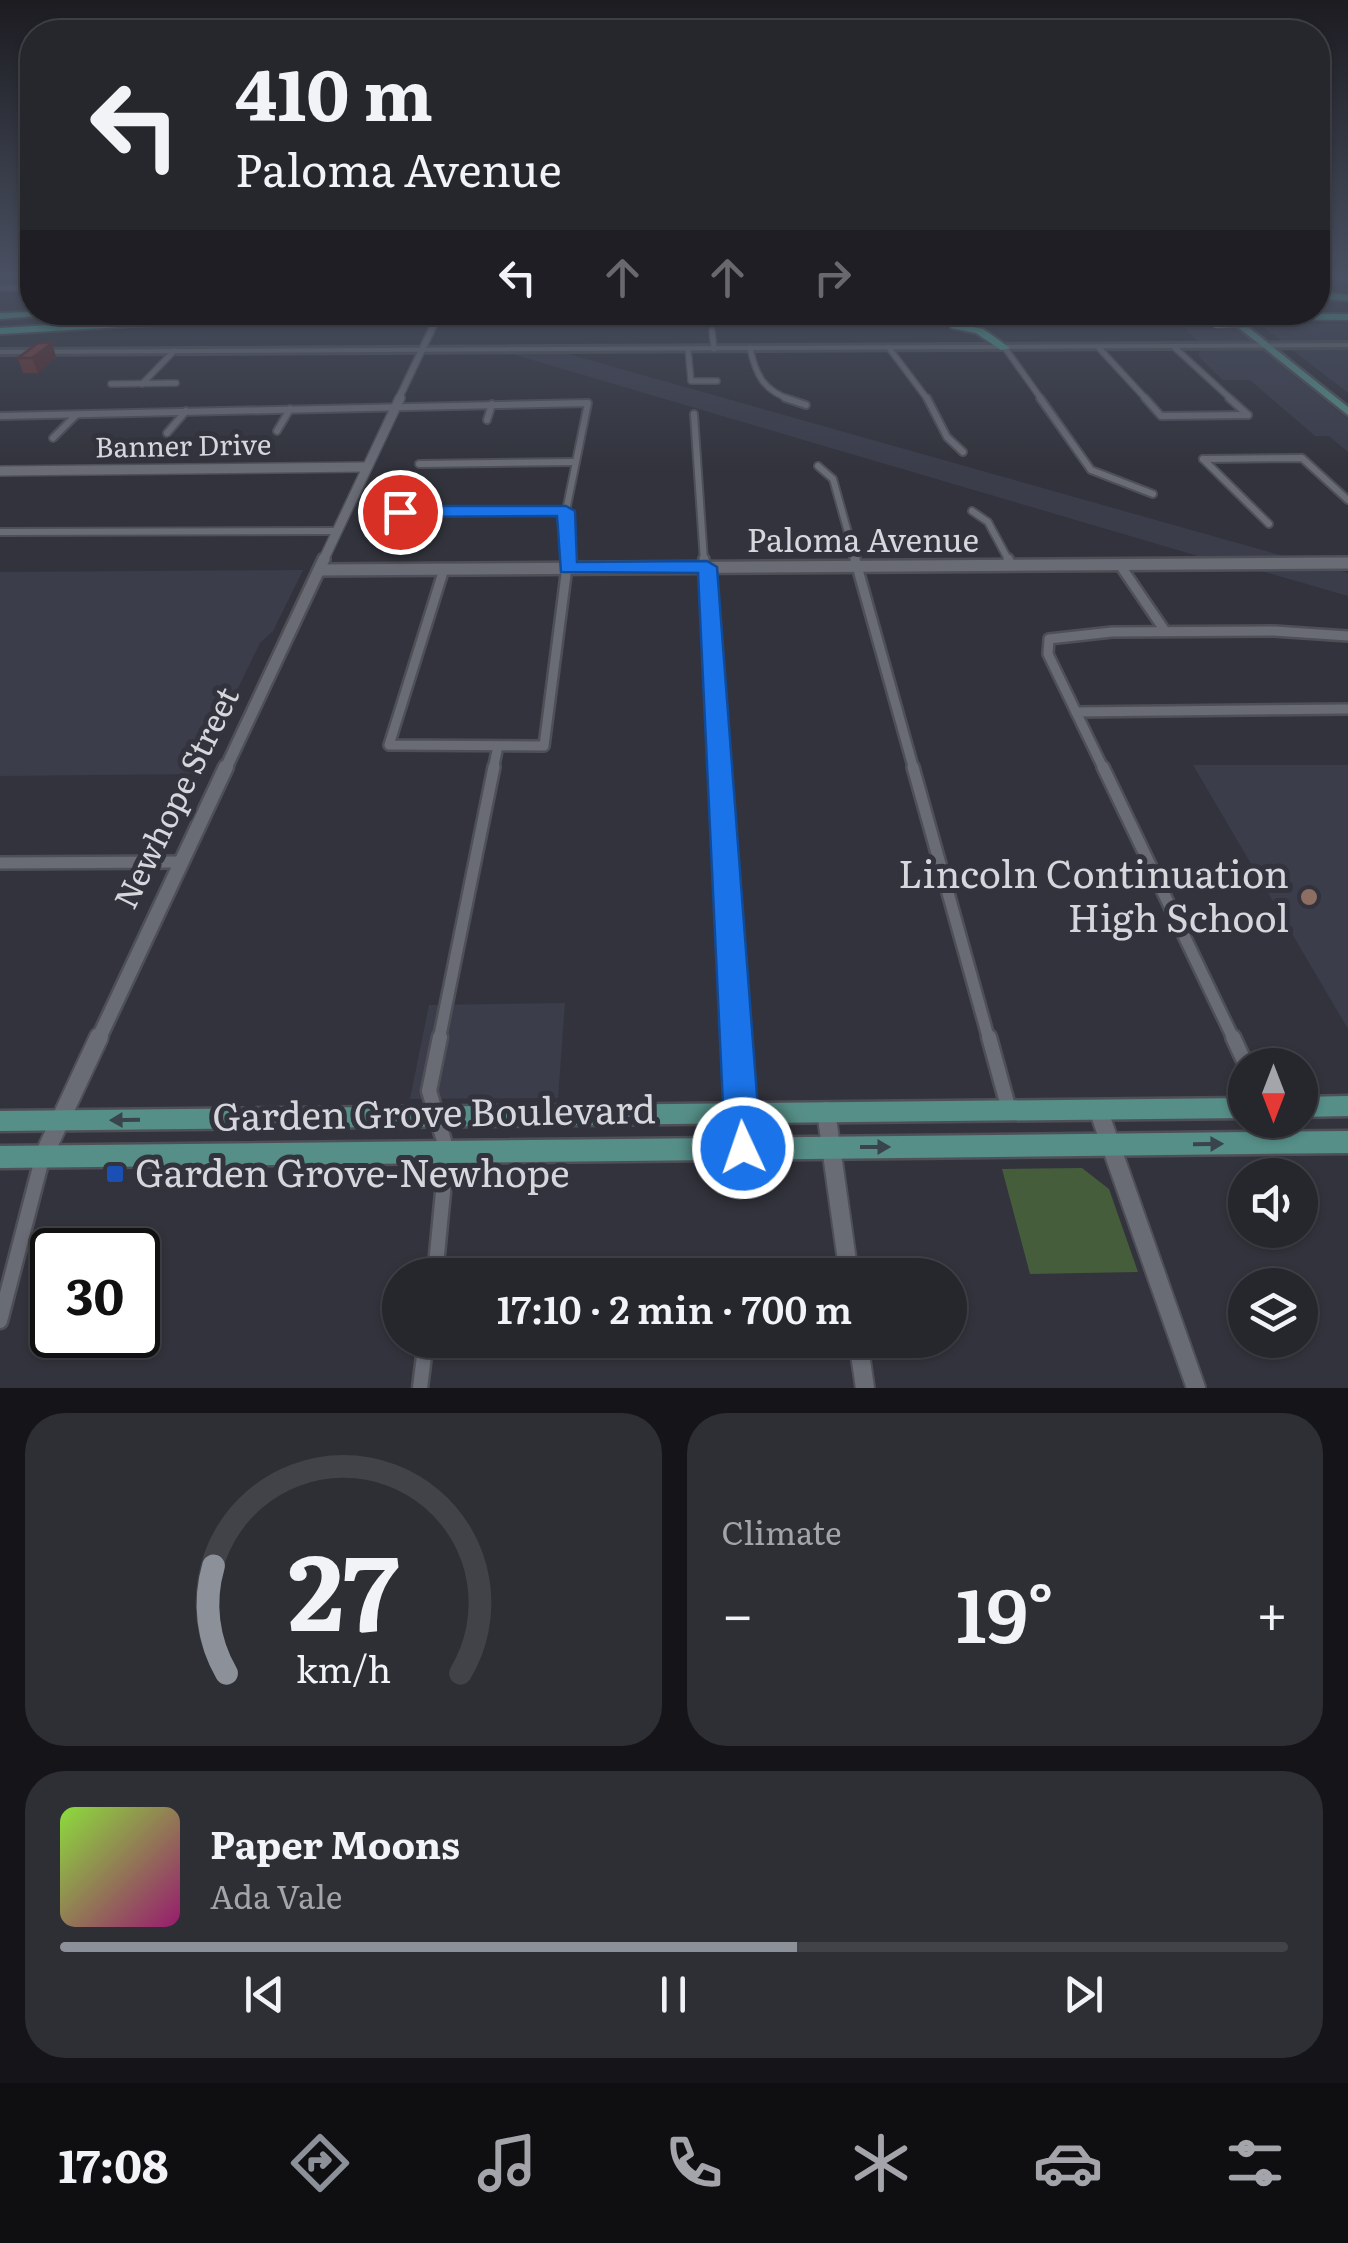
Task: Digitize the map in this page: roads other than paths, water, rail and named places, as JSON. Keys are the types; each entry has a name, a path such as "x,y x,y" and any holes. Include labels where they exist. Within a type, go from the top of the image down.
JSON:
{"highway":[{"path":"992,340 1005,348"},
{"path":"1003,340 1005,348"}],"main road":[{"path":"1253,340 1348,412"},
{"path":"1272,340 1348,399"},
{"path":"0,352 1348,347"},
{"path":"1318,1107 1348,1106"},
{"name":"Garden Grove Boulevard","path":"0,1121 1228,1108"},
{"name":"Garden Grove Boulevard","path":"0,1157 1348,1142"}],"street":[{"name":"Newhope Street","path":"0,1321 43,1156 58,1120 428,340"},
{"path":"713,340 714,349"},
{"path":"1099,348 1161,416 1248,416 1174,347"},
{"path":"750,348 760,384 770,392 806,405"},
{"path":"890,348 898,365 914,376 951,444 963,452"},
{"path":"1005,348 1091,470 1153,494"},
{"path":"688,349 690,381 717,381"},
{"path":"142,384 174,350"},
{"path":"111,384 176,384"},
{"path":"0,416 398,404 588,403 566,511 568,568 544,746 388,745 444,569"},
{"path":"487,420 492,404"},
{"path":"277,430 290,410"},
{"path":"167,433 186,411"},
{"path":"694,414 743,1148"},
{"path":"53,438 75,416"},
{"path":"1269,524 1203,459 1302,458 1348,500"},
{"path":"420,464 574,462"},
{"path":"818,466 833,479 1009,1110"},
{"name":"Banner Drive","path":"0,472 367,467"},
{"path":"400,512 566,511"},
{"path":"972,511 988,522 1011,565"},
{"path":"0,532 338,530"},
{"name":"Paloma Avenue","path":"319,570 1348,563"},
{"path":"1120,565 1165,631"},
{"path":"1238,1048 1048,654 1049,639 1069,633 1165,631 1297,631 1348,636"},
{"path":"1076,712 1348,709"},
{"path":"437,1258 447,1150 440,1116 429,1091 498,746"},
{"path":"0,863 179,862"},
{"path":"1098,1109 1196,1388"},
{"path":"826,1111 847,1258"},
{"path":"420,1388 424,1358"},
{"path":"861,1358 865,1388"}],"place":[{"name":"Lincoln Continuation High School","path":"1309,897"},
{"name":"Garden Grove-Newhope","path":"115,1174"}]}
